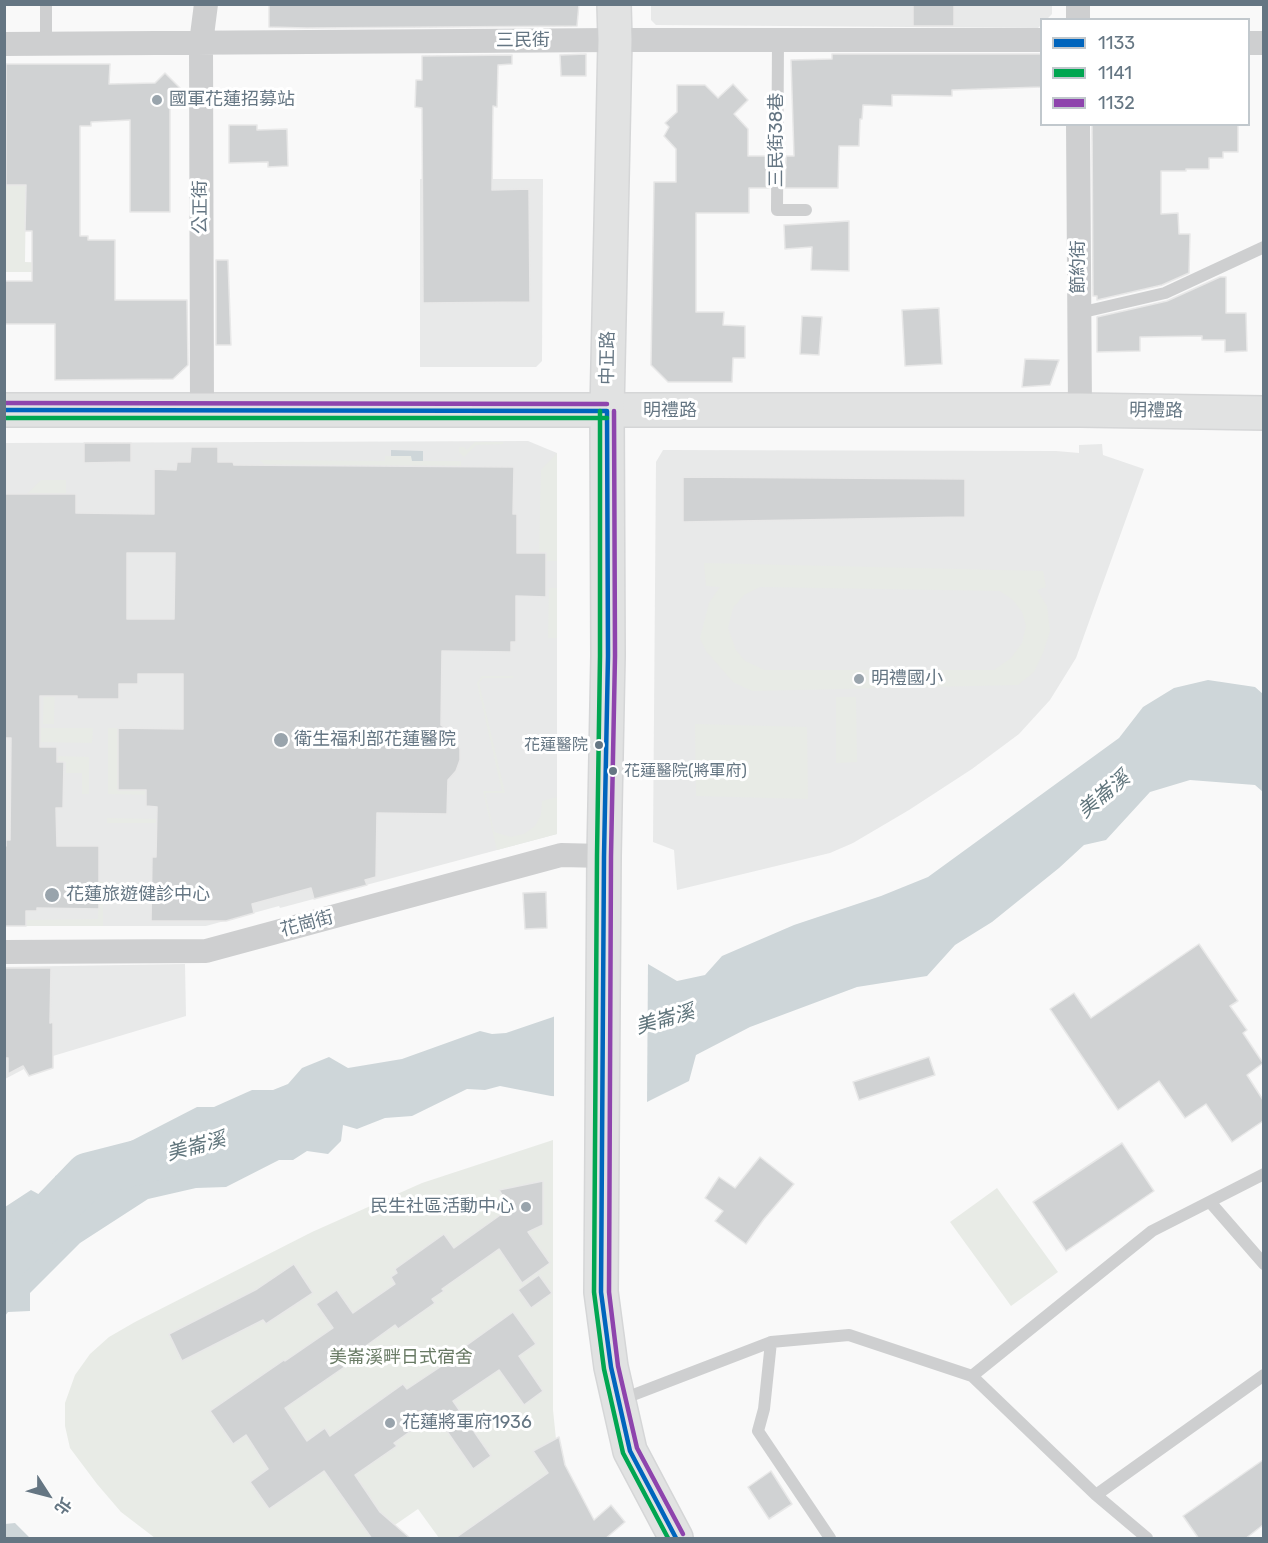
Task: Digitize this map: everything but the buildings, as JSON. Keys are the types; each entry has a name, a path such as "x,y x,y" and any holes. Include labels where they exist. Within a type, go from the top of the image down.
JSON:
{"main road":[{"name":"中正路","path":"614,4 607,411 608,656 601,1292 611,1366 619,1400"},
{"name":"明禮路","path":"4,410 1263,412"},
{"path":"619,1400 630,1451 676,1539"}],"street":[{"name":"公正街","path":"202,411 201,43 206,4"},
{"name":"三民街","path":"4,44 1040,40"},
{"name":"節約街","path":"1078,126 1080,410"},
{"name":"花崗街","path":"4,952 206,951 561,855 604,856"}],"lane":[{"path":"46,4 46,44"},
{"name":"三民街38巷","path":"778,40 777,210 806,210"},
{"path":"1079,313 1165,294 1263,247"},
{"path":"972,1376 1152,1231 1263,1174"},
{"path":"1210,1202 1263,1264"},
{"path":"619,1400 771,1342 849,1335 972,1376 1096,1495 1147,1539"},
{"path":"771,1342 764,1410 758,1431 830,1539"},
{"path":"1096,1495 1263,1375"}],"shaded area":[{"path":"651,4 1052,5 1052,14 1048,18 1040,18 1038,28 656,25 651,20"},
{"path":"420,179 543,179 542,361 536,367 420,367"},
{"name":"衛生福利部花蓮醫院","path":"528,441 557,453 557,834 206,926 5,926 4,443"},
{"name":"明禮國小","path":"1102,444 1103,455 1144,469 1076,658 1050,700 1019,734 972,769 853,843 830,853 677,890 674,850 653,842 656,462 663,450 1056,451 1079,453 1079,445"},
{"path":"185,964 186,1016 53,1056 53,1068 29,1076 24,1069 5,1079 5,967"}],"green space":[{"path":"4,64 6,64 6,184 26,185 25,262 52,263 41,272 5,272"},
{"path":"475,442 503,442 503,444 476,445 464,457 459,452 459,447 467,450"},
{"path":"557,453 557,561 546,561 546,553 539,553 541,470"},
{"path":"385,456 412,456 412,461 461,461 461,466 265,465 260,460 385,461"},
{"path":"41,480 66,480 66,513 64,494 27,494"},
{"path":"704,563 1043,571 1046,587 1037,590 1047,606 1050,631 1034,672 1018,685 752,691 733,682 706,651 700,638 709,603 720,587 706,586","holes":["760,587 1000,591 1013,600 1022,612 1026,626 1022,643 1011,658 994,670 765,670 745,661 736,650 728,628 733,608 744,595"]},
{"path":"549,588 557,588 557,638 548,638"},
{"path":"482,676 513,676 513,678 483,678 479,683 505,793 485,793 494,832 511,837 524,834 535,826 541,815 542,801 557,797 557,834 497,850 483,791 502,791 477,683"},
{"path":"44,680 55,681 54,724 43,724"},
{"path":"836,697 856,697 857,762 836,763"},
{"path":"695,724 807,727 808,799 696,796"},
{"path":"40,728 93,728 92,743 39,742"},
{"path":"108,728 118,728 118,790 157,790 157,795 108,794"},
{"path":"57,756 89,757 89,794 82,794 82,773 66,773 66,762 57,762"},
{"path":"107,818 156,819 156,823 107,823"},
{"path":"99,881 103,882 103,926 26,926 26,920 98,919"},
{"name":"美崙溪畔日式宿舍","path":"553,1140 553,1410 556,1439 534,1451 564,1498 555,1538 439,1538 418,1509 376,1538 155,1538 121,1512 70,1448 65,1426 65,1403 75,1375 90,1354 109,1337 312,1232 422,1183"},
{"path":"997,1188 1058,1272 1011,1306 950,1222"}],"water":[{"path":"391,450 423,451 423,461 412,461 411,456 391,456"},
{"path":"1208,680 1255,687 1263,694 1263,792 1255,785 1190,780 1150,792 1106,840 1084,845 992,922 955,945 927,976 857,987 750,1027 696,1055 689,1081 647,1102 551,1096 500,1086 485,1090 467,1089 412,1116 385,1118 357,1129 343,1125 341,1141 328,1154 307,1151 293,1160 279,1160 226,1187 196,1188 148,1199 80,1243 30,1293 30,1311 8,1312 5,1316 5,1207 31,1190 42,1196 52,1197 57,1189 55,1176 77,1170 105,1177 129,1142 197,1107 214,1107 252,1090 273,1090 288,1084 302,1068 329,1057 348,1068 402,1059 480,1031 492,1034 506,1033 553,1017 648,964 677,981 705,975 722,956 794,925 881,896 928,877 1119,738 1143,707 1174,688"},
{"path":"15,1523 30,1538 5,1538 5,1524"}],"pier":[{"path":"648,961 647,1105 554,1099 554,1013"}],"waterway":[{"name":"美崙溪","path":"4,1262 88,1175 170,1154"}],"transit line":[{"name":"1132","path":"4,403 607,404"},
{"name":"1133","path":"4,410 607,411"},
{"name":"1141","path":"600,411 594,1292 604,1369 623,1453 668,1538"},
{"name":"1133","path":"607,411 608,656 601,1292 611,1367 630,1451 676,1538"},
{"name":"1132","path":"614,411 615,656 611,856 609,1292 618,1366 637,1448 683,1534"},
{"name":"1141","path":"4,418 607,418"}],"place":[{"name":"國軍花蓮招募站","path":"157,100"},
{"name":"明禮國小","path":"859,679"},
{"name":"衛生福利部花蓮醫院","path":"281,740"},
{"name":"花蓮醫院","path":"599,745"},
{"name":"花蓮醫院(將軍府)","path":"613,771"},
{"name":"花蓮旅遊健診中心","path":"52,895"},
{"name":"民生社區活動中心","path":"526,1207"},
{"name":"花蓮將軍府1936","path":"390,1423"}]}
